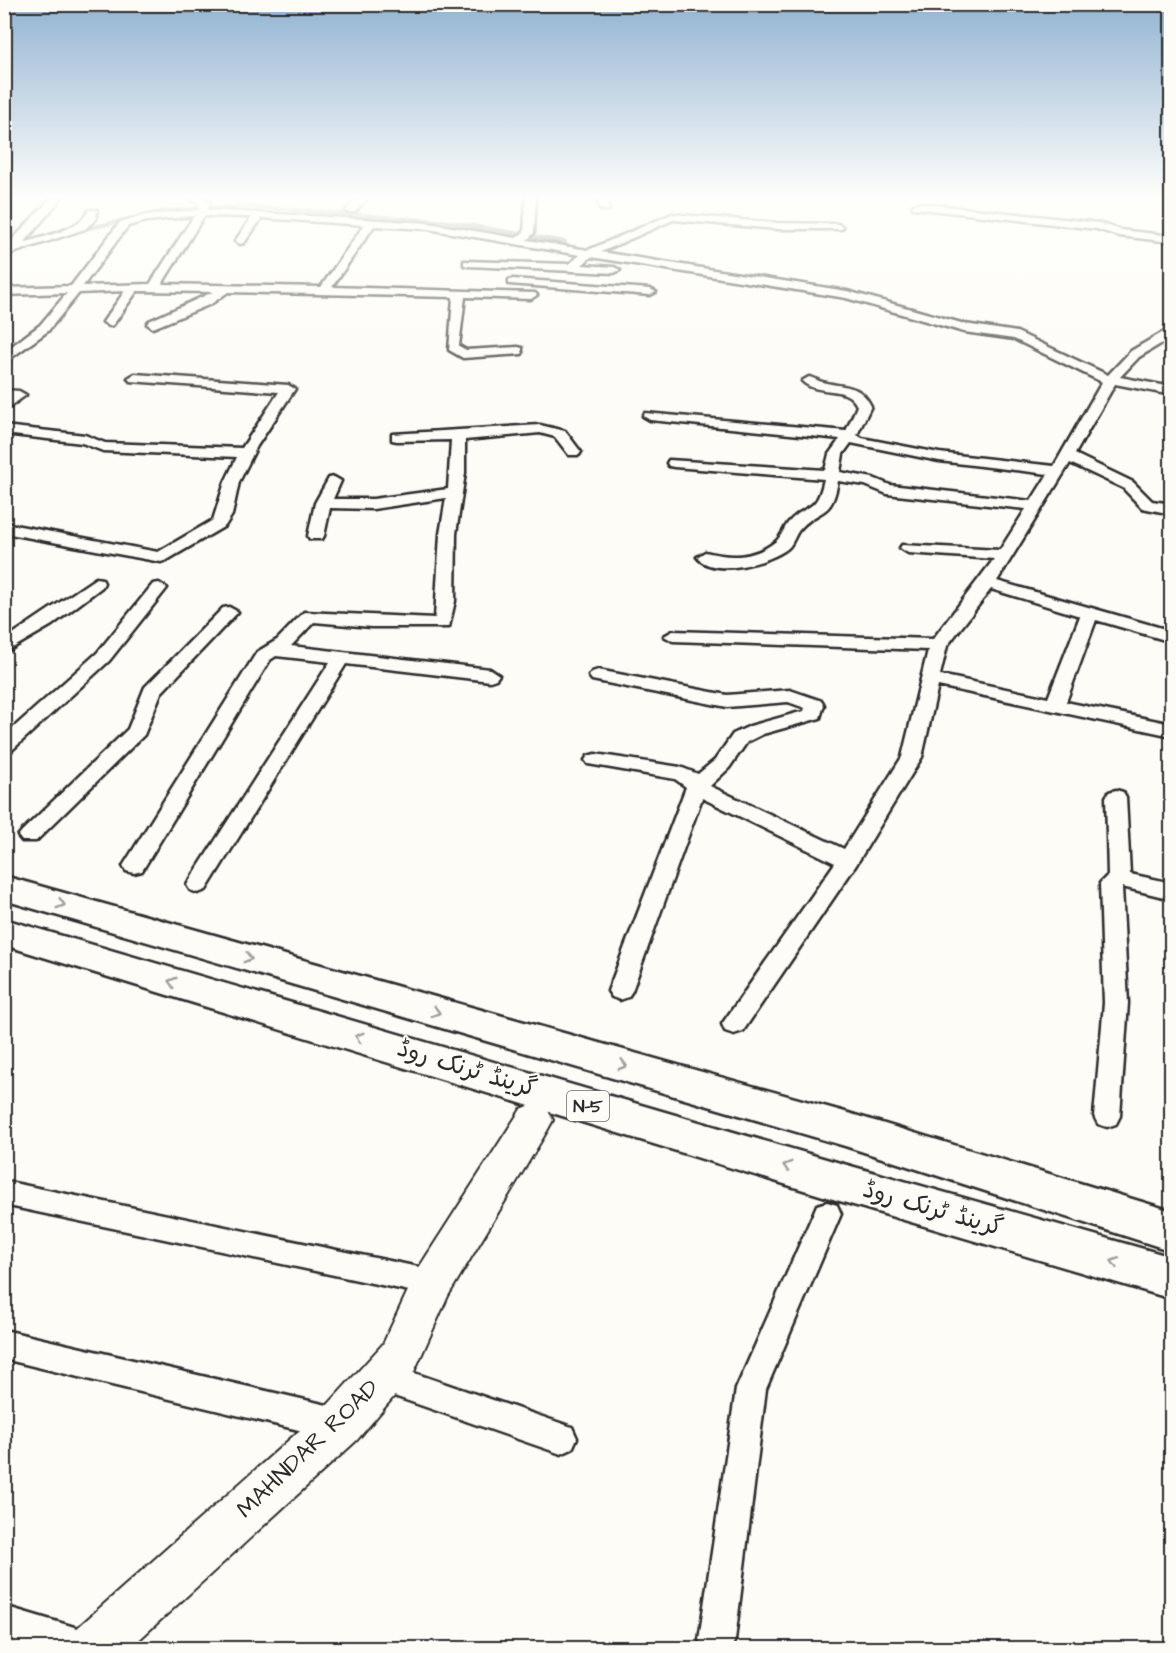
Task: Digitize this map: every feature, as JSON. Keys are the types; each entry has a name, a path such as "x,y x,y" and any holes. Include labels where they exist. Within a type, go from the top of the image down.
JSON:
{"highway":[{"name":"N-5","path":"4,888 845,1129 1172,1231"},
{"name":"گرینڈ ٹرنک روڈ","path":"4,932 830,1197 1172,1278"},
{"path":"830,1197 845,1129"}],"street":[{"path":"4,359 10,350 44,327 87,274"},
{"path":"154,287 162,274"},
{"path":"325,289 335,274"},
{"path":"717,274 772,285 847,295 964,328 1017,336 1111,380 1172,391"},
{"path":"452,293 455,282 527,283 650,291"},
{"path":"4,292 154,287 531,295"},
{"path":"110,322 133,288"},
{"path":"153,324 207,301 226,288"},
{"path":"452,293 459,297 453,347 456,351 463,354 518,351"},
{"path":"734,1024 848,860 912,757 938,645 987,583 1063,463 1111,380 1135,354 1172,331"},
{"path":"4,528 161,557 219,523 224,515 232,482 246,453 288,389 135,378"},
{"path":"705,557 723,563 746,561 782,545 795,525 825,504 837,451 850,437 864,406 860,395 851,389 816,385 809,381"},
{"path":"4,394 19,395 4,407"},
{"path":"650,416 850,437 939,457 1063,463 1128,485 1147,505 1172,509"},
{"path":"4,430 85,439 103,447 246,453"},
{"path":"397,437 550,430 560,434 574,452"},
{"path":"134,866 176,794 263,656 275,650 310,616 371,622 443,623 447,606 448,533 460,464 458,436"},
{"path":"674,463 831,475 868,481 887,489 1036,506"},
{"path":"316,536 324,503 334,481"},
{"path":"324,503 373,504 456,492"},
{"path":"908,548 1005,555"},
{"path":"4,648 46,621 96,583"},
{"path":"987,583 1172,637"},
{"path":"4,747 103,657 159,588"},
{"path":"29,836 138,731 152,691 229,612"},
{"path":"1055,705 1090,613"},
{"path":"673,636 938,645"},
{"path":"275,650 490,675"},
{"path":"198,885 341,658"},
{"path":"598,676 727,701 790,696 815,705 813,714 804,718 757,730 740,738 722,764 696,787 620,990"},
{"path":"931,679 1172,730"},
{"path":"595,760 680,772 690,778 696,787 848,860"},
{"path":"1116,797 1119,879"},
{"path":"1107,1116 1116,1003 1111,883 1119,879 1172,891"},
{"name":"MAHNDAR ROAD","path":"91,1648 340,1424 398,1359 433,1283 534,1120"},
{"path":"4,1193 433,1283"},
{"path":"717,1640 751,1389 830,1197"},
{"path":"4,1344 340,1424"},
{"path":"382,1377 561,1438"},
{"path":"4,1623 91,1648"}]}
